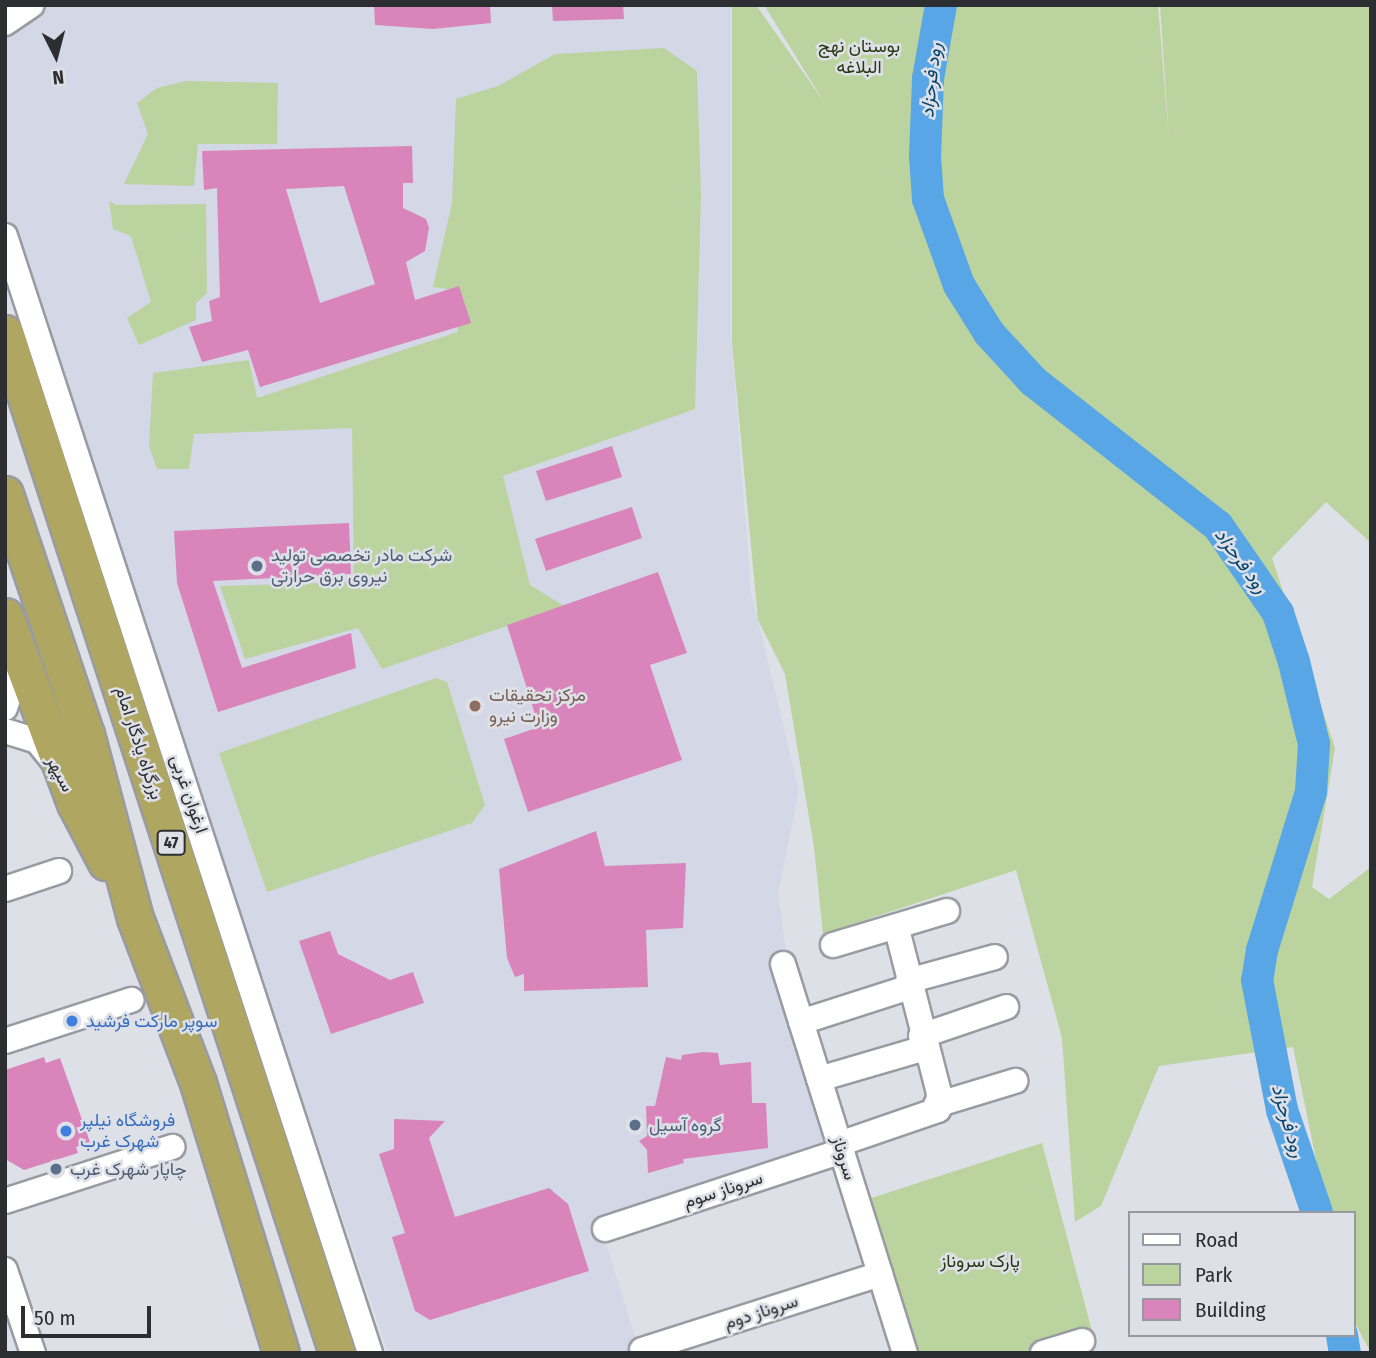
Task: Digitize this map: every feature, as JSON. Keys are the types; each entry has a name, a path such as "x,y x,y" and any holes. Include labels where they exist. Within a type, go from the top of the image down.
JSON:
{"highway":[{"name":"بزرگراه یادگار امام","path":"5,333 337,1353"},
{"path":"5,494 86,734 135,918 198,1083 281,1353"},
{"path":"5,616 75,803 135,918"}],"street":[{"path":"5,23 32,5"},
{"name":"ارغوان غربی","path":"5,236 370,1353"},
{"path":"5,643 11,681 5,708"},
{"name":"سپهر","path":"5,731 27,736 47,749 75,803"},
{"path":"5,889 59,871"},
{"path":"833,945 947,911"},
{"path":"896,926 923,1042 939,1093 936,1105"},
{"path":"801,1022 995,957"},
{"name":"سروناز","path":"783,964 905,1353"},
{"path":"5,1041 131,1000"},
{"path":"819,1079 923,1042 1006,1007"},
{"path":"936,1105 1015,1082"},
{"name":"سروناز سوم","path":"605,1230 938,1110 936,1105"},
{"path":"5,1201 172,1147"},
{"path":"5,1270 33,1353"},
{"name":"سروناز دوم","path":"642,1350 880,1274"},
{"path":"1043,1353 1082,1340"}],"shaded area":[{"name":"مرکز تحقیقات وزارت نیرو","path":"42,5 731,5 731,336 751,592 799,791 778,893 787,959 771,966 828,1145 598,1217 640,1353 388,1353 5,212 5,30"}],"green space":[{"name":"بوستان نهج البلاغه","path":"732,5 756,5 824,102 764,5 1158,5 1169,141 1160,5 1371,5 1371,543 1326,502 1272,558 1335,748 1312,887 1329,899 1371,867 1371,1353 1355,1323 1355,1211 1327,1211 1293,1047 1159,1066 1101,1206 1075,1222 1062,1038 1016,870 823,934 814,847 785,674 758,620 732,343"},
{"path":"664,48 697,71 701,195 695,409 503,476 530,585 564,606 382,669 358,628 245,659 220,586 354,582 352,428 194,434 189,469 157,469 149,446 153,373 249,360 257,398 458,332 454,290 433,287 452,203 456,99 498,86 555,54"},
{"path":"186,81 278,83 277,144 198,144 194,186 124,184 148,134 137,103 157,88"},
{"path":"109,201 116,205 206,204 207,293 196,303 196,320 139,345 127,318 151,302 131,236 113,229"},
{"path":"436,678 447,682 485,805 472,823 267,892 219,753"},
{"name":"پارک سروناز","path":"1042,1143 1092,1331 1020,1353 912,1353 865,1200"}],"building":[{"path":"374,5 490,5 491,23 433,29 375,25"},
{"path":"552,5 623,5 624,19 553,21"},
{"path":"412,146 413,183 403,183 403,208 426,219 429,228 425,251 406,262 415,300 459,286 471,323 260,387 248,350 202,362 189,327 212,321 209,301 220,297 217,188 204,190 202,151","holes":["344,186 375,284 320,303 286,189"]},
{"path":"612,446 622,477 546,501 536,471"},
{"path":"632,507 642,538 546,571 535,539"},
{"path":"349,523 351,574 213,581 242,668 351,633 356,668 218,712 177,583 174,531"},
{"path":"658,572 687,653 650,665 682,760 528,812 504,739 539,727 507,625"},
{"path":"596,831 605,866 686,863 683,928 646,930 648,987 524,991 524,974 515,977 507,958 499,869"},
{"path":"330,931 338,954 390,980 413,972 424,1003 331,1034 299,941"},
{"path":"718,1053 720,1065 751,1062 752,1103 766,1103 768,1148 683,1159 684,1163 648,1173 647,1150 639,1141 647,1136 646,1106 655,1106 666,1057 681,1060 682,1055"},
{"path":"44,1057 46,1063 60,1058 90,1142 76,1147 78,1153 24,1170 5,1159 5,1070"},
{"path":"394,1119 445,1121 429,1138 455,1217 549,1188 568,1204 589,1271 430,1320 415,1311 392,1237 405,1233 379,1154 394,1149"}],"waterway":[{"name":"رود فرحزاد","path":"941,5 928,79 925,156 928,199 959,285 989,333 1033,381 1218,526 1278,613 1294,662 1314,744 1311,792 1262,950 1257,980 1282,1110 1316,1211"},
{"name":"رود فرحزاد","path":"1342,1337 1345,1353"}],"place":[{"name":"شرکت مادر تخصصی تولید نیروی برق حرارتی","path":"257,566"},
{"name":"مرکز تحقیقات وزارت نیرو","path":"475,706"},
{"name":"سوپر مارکت فرشید","path":"72,1021"},
{"name":"گروه آسیل","path":"635,1125"},
{"name":"فروشگاه نیلپر شهرک غرب","path":"66,1131"},
{"name":"چاپار شهرک غرب","path":"56,1169"}]}
